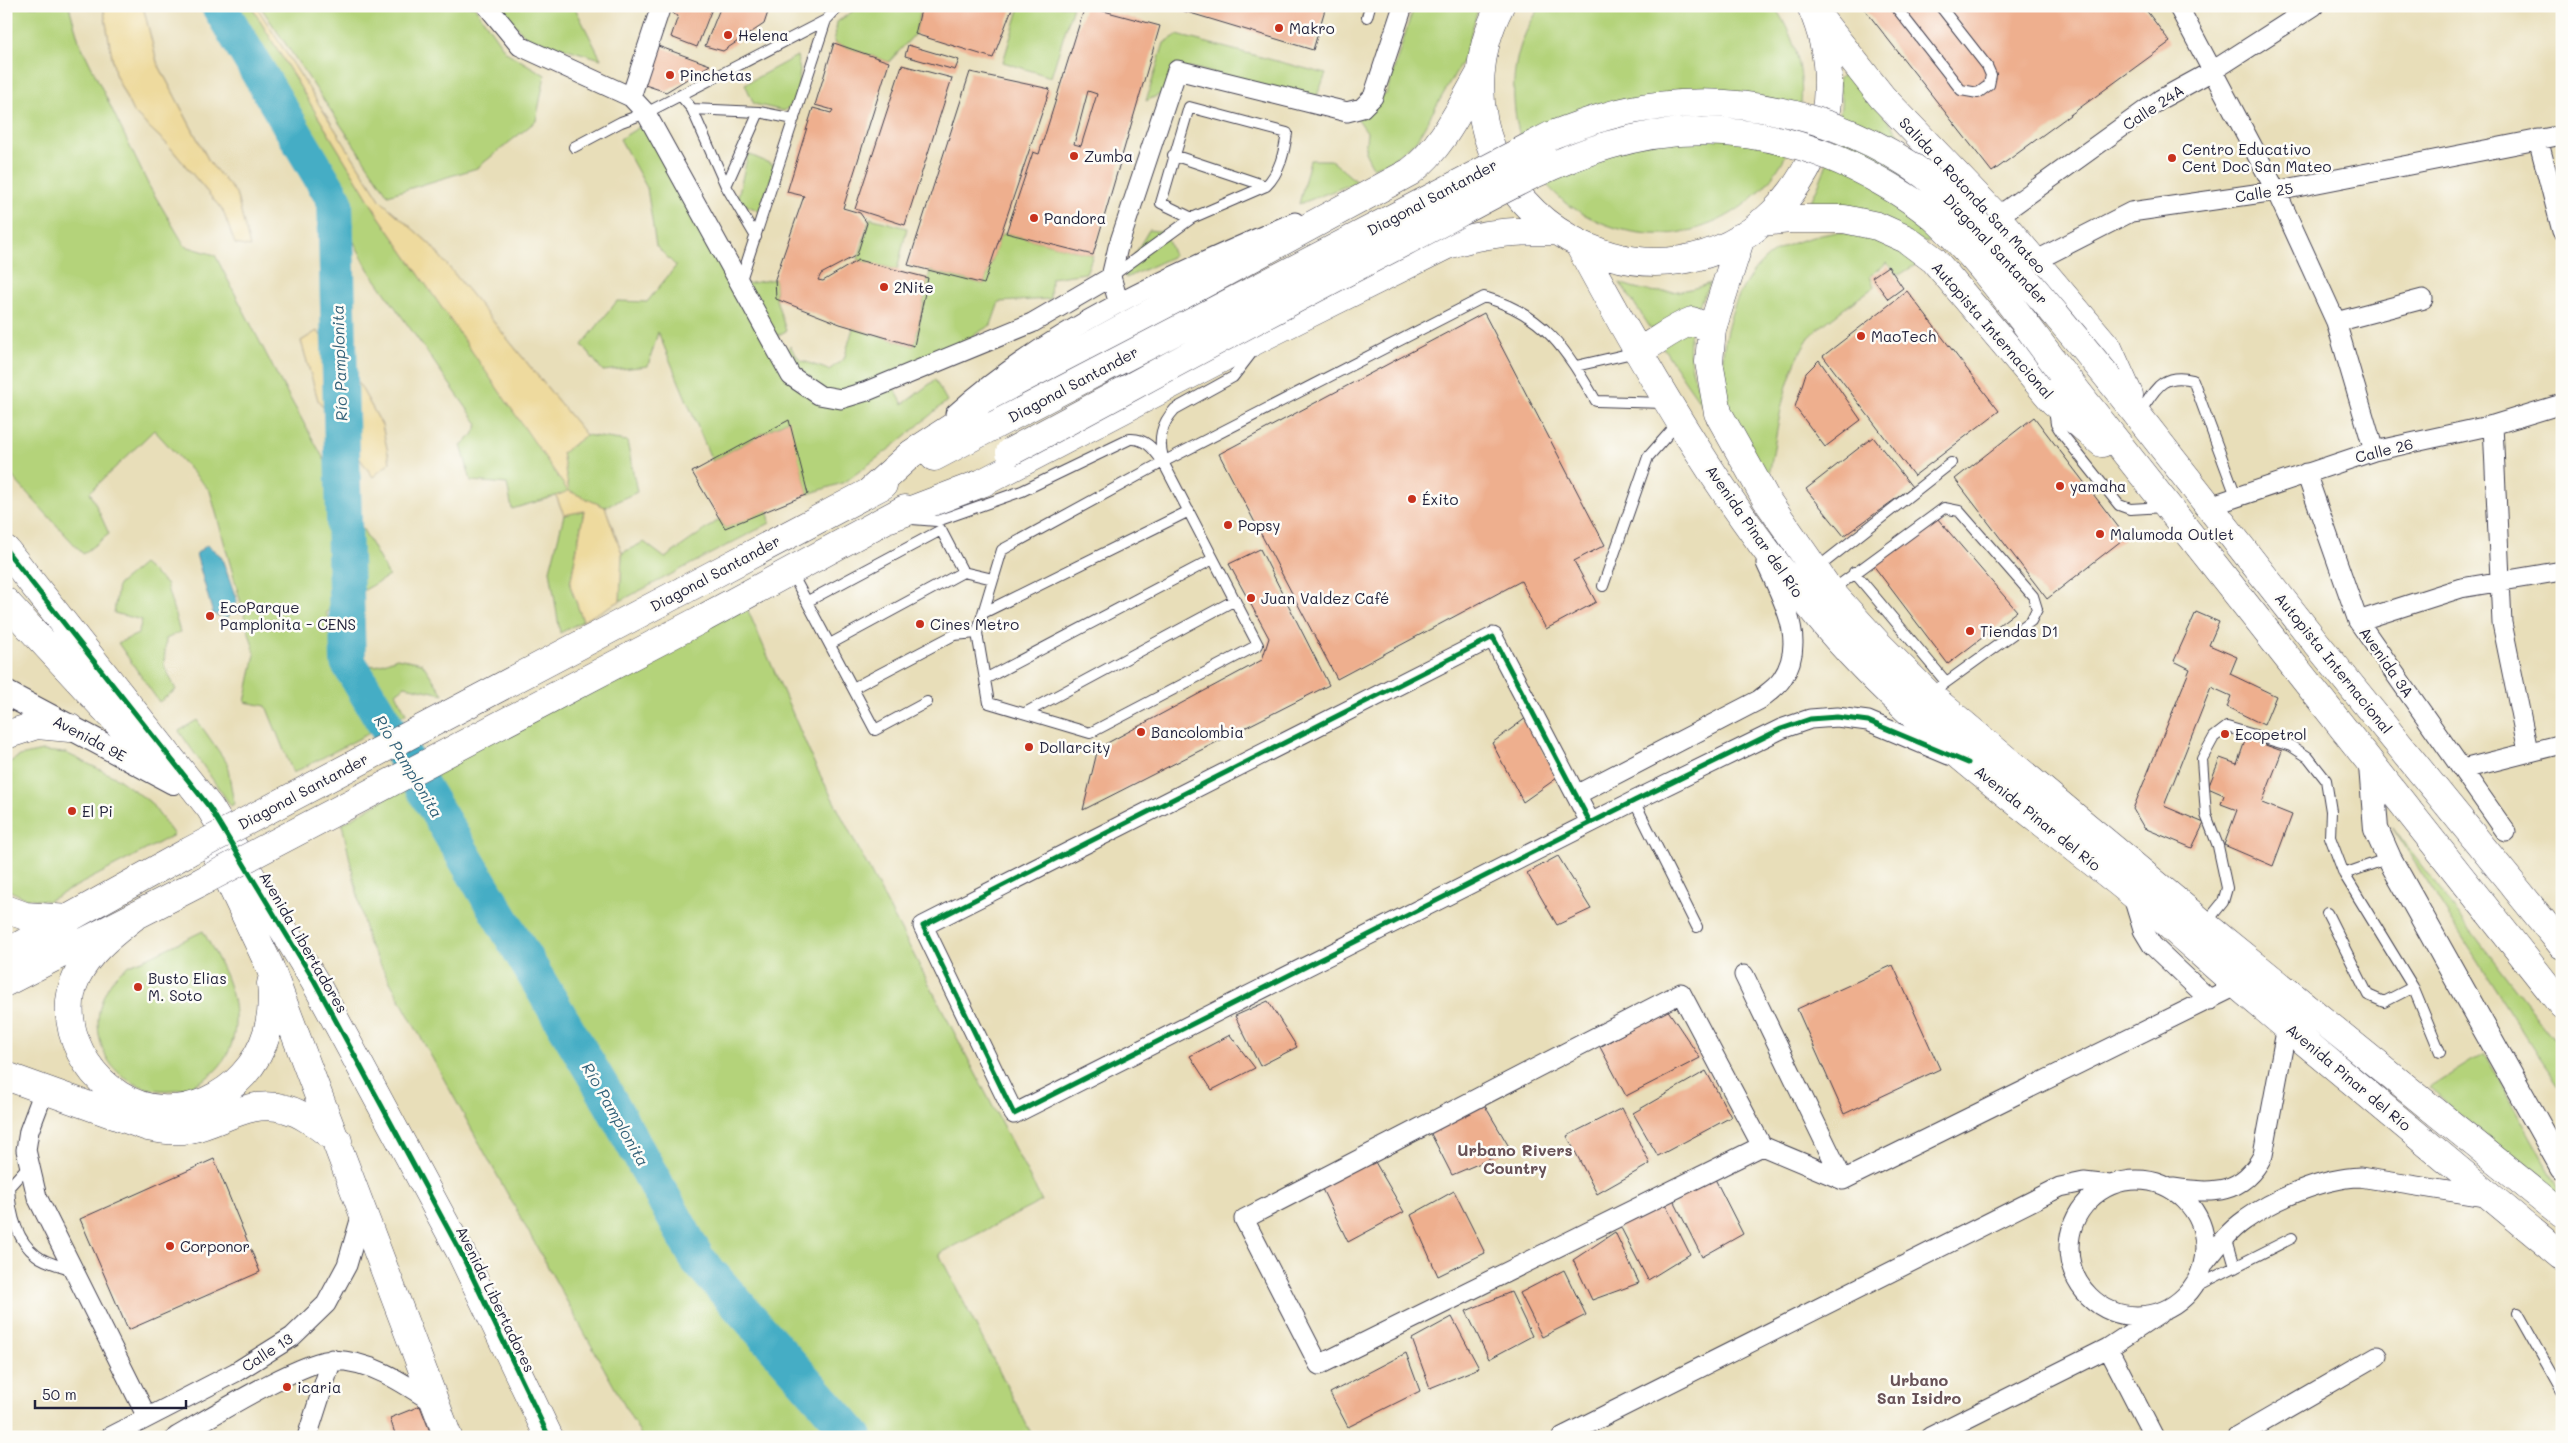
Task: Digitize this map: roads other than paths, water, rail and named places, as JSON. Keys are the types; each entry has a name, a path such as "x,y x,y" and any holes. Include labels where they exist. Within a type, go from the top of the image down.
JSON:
{"main road":[{"path":"1500,6 1487,36 1480,72 1481,100 1485,127 1497,162 1506,178 1528,207 1567,237 1610,255 1660,260 1710,251 1752,230 1788,198 1808,168 1822,136 1826,118 1828,65 1822,34 1811,7"},
{"name":"Salida a Rotonda San Mateo","path":"1811,7 1882,97 1998,217 2108,348 2138,415"},
{"path":"868,493 911,454 992,401 1062,360 1356,203 1410,172 1428,157 1446,132 1480,72"},
{"name":"Diagonal Santander","path":"6,953 188,852 995,425 1552,135 1607,115 1656,106 1700,103 1743,105 1791,113 1832,126 1871,143 1911,166 1953,199 1987,234 2110,380"},
{"name":"Diagonal Santander","path":"6,982 205,880 791,572 1331,280 1563,162 1610,145 1653,135 1692,131 1737,132 1781,139 1824,153 1860,170 1896,190 1938,221 1974,257 2060,370"},
{"name":"Autopista Internacional","path":"1752,230 1790,219 1844,219 1877,226 1906,239 1934,260 2053,401 2145,479"},
{"name":"Avenida Pinar del Río","path":"1752,230 1712,329 1709,362 1718,413 1752,477 1822,580 1878,644 1938,688 2205,925 2562,1214"},
{"path":"890,518 982,483 1266,335 1410,262 1462,239 1493,233 1567,237"},
{"name":"Avenida Pinar del Río","path":"1567,237 1674,412 1753,532 1823,623 1869,673 1914,717 1968,763 2132,894 2562,1256"},
{"path":"1638,352 1661,340 1682,324 1692,321 1712,329"},
{"name":"Autopista Internacional","path":"2060,370 2166,507 2562,1005"},
{"name":"Autopista Internacional","path":"2110,380 2317,644 2562,945"},
{"name":"Avenida Libertadores","path":"6,550 210,808 315,982 460,1253 549,1437"},
{"path":"6,602 173,782 207,836 269,965 338,1141 448,1437"},
{"path":"6,735 36,725 70,728"},
{"path":"6,909 25,916 69,919"},
{"path":"135,916 110,936 86,960 76,978 71,995 70,1015 76,1045 93,1071 110,1088 142,1105 161,1109 196,1105 225,1091 247,1071 262,1048 270,1020 272,986 269,965"},
{"path":"6,1076 133,1123 170,1130 190,1129 250,1108 279,1108 305,1118 338,1141"}],"street":[{"path":"631,97 661,6"},
{"path":"1119,304 1111,277 1118,247 1177,70 1348,112 1362,108 1373,97 1403,6"},
{"path":"2178,6 2214,70 2276,191 2336,322 2374,451"},
{"path":"490,8 520,46 631,97 646,114 739,286 791,376 819,395 841,399 898,380 1032,323 1111,277"},
{"name":"Calle 24A","path":"1998,217 2161,100 2214,70 2305,8"},
{"name":"Calle 25","path":"2035,262 2131,212 2276,191 2562,135"},
{"path":"2538,139 2562,231"},
{"path":"911,454 1000,376 1060,336 1119,304 1300,220 1356,203"},
{"path":"2336,322 2422,299"},
{"name":"Calle 26","path":"2210,506 2374,451 2493,425 2562,404"},
{"path":"2493,425 2498,581 2502,623 2528,751"},
{"name":"Avenida 3A","path":"2306,473 2358,621 2506,832"},
{"path":"1576,795 1759,700 1782,679 1793,652 1792,626 1753,532"},
{"path":"2358,621 2461,588 2562,571"},
{"path":"1590,822 1493,637 923,926 1014,1114 1590,822 1782,729 1810,719 1837,717 1868,721 1968,763"},
{"name":"Avenida 9E","path":"6,693 173,782"},
{"path":"2463,769 2528,751 2562,744"},
{"path":"2371,766 2376,829 2389,858 2562,1168"},
{"path":"1620,773 1634,800"},
{"path":"2132,894 2143,930 2152,945 2210,1000"},
{"path":"1744,975 1843,1180"},
{"path":"1762,1146 1319,1365 1244,1218 1681,994 1762,1146 1843,1180 2238,985"},
{"path":"1562,1437 2060,1187 2084,1182 2110,1185 2130,1180 2150,1180 2169,1187 2204,1192 2222,1190 2239,1184 2256,1169 2263,1155 2287,1026"},
{"path":"44,1091 29,1131 26,1150 28,1166 37,1197 147,1417"},
{"path":"1930,1437 2108,1348 2179,1303 2193,1288 2205,1262 2226,1236 2244,1220 2274,1203 2339,1178 2360,1177 2493,1198"},
{"path":"2110,1185 2088,1202 2078,1213 2070,1232 2069,1254 2074,1275 2084,1293 2101,1307 2120,1315 2141,1317 2162,1312"},
{"path":"2169,1187 2187,1200 2199,1218 2206,1239 2205,1262"},
{"name":"Calle 13","path":"110,1437 236,1372 292,1337 326,1304 347,1265 363,1210"},
{"path":"2108,1348 2154,1437"},
{"path":"2238,1437 2378,1356"},
{"path":"307,1437 332,1359"},
{"name":"Calle 13","path":"176,1437 302,1368 332,1359 368,1366 400,1380 437,1405"}],"lane":[{"path":"574,147 620,122 646,114 826,20 839,6"},
{"path":"1895,6 1961,90 1978,93 1989,85 1991,74 1987,66 1940,6"},
{"path":"739,286 826,20"},
{"path":"681,96 692,109 726,186 756,237"},
{"path":"1111,277 1192,218 1266,186 1273,179 1284,155 1287,133 1189,107 1173,154 1160,203 1192,218"},
{"path":"692,109 759,112 794,119"},
{"path":"726,186 759,112"},
{"path":"1173,154 1266,186"},
{"path":"890,518 937,521 1022,491 1130,439 1146,443 1163,462 1258,645 1090,733 989,703 977,633 1002,550 1163,462 1484,297 1507,303 1534,318 1553,337 1576,366 1596,401 1674,412 1648,457 1603,586"},
{"path":"1163,462 1159,445 1161,432 1169,415 1175,409 1232,377 1266,335"},
{"path":"1576,366 1638,352"},
{"path":"2138,415 2163,381 2178,376 2193,380 2236,496"},
{"path":"2053,401 2056,424 2062,435 2119,505 2130,509 2166,507"},
{"path":"1822,580 1951,462"},
{"path":"1822,580 1854,572 1944,508 1959,511 2033,596 2037,609 2031,621 1938,688 1854,572"},
{"path":"983,613 1189,511"},
{"path":"808,601 941,530 963,572"},
{"path":"985,679 1213,559"},
{"path":"791,572 875,730 928,702"},
{"path":"830,644 963,572 993,579"},
{"path":"1025,714 1235,600"},
{"path":"853,688 954,635 977,633"},
{"path":"2205,925 2223,902 2227,888 2218,846 2206,815 2202,759 2214,737 2227,728 2291,746 2308,757 2326,780 2331,811 2330,837 2344,874 2413,987 2440,1052"},
{"path":"1634,800 1697,927"},
{"path":"2344,874 2389,858"},
{"path":"2327,913 2368,995 2384,1002 2413,987"},
{"path":"28,1166 9,1187 10,1208 18,1234 36,1256 74,1271"},
{"path":"2226,1236 2235,1267"},
{"path":"2193,1288 2292,1238"},
{"path":"2518,1313 2562,1391"}],"water":[{"path":"207,545 221,556 237,601 227,618 213,614 196,554"}],"waterway":[{"name":"Río Pamplonita","path":"219,6 335,201 348,662 604,1091 698,1260 855,1437"}],"place":[{"name":"Makro","path":"1279,28"},
{"name":"Helena","path":"728,35"},
{"name":"Pinchetas","path":"670,75"},
{"name":"Zumba","path":"1074,156"},
{"name":"Centro Educativo Cent Doc San Mateo","path":"2172,158"},
{"name":"Pandora","path":"1034,218"},
{"name":"2Nite","path":"884,287"},
{"name":"MaoTech","path":"1861,336"},
{"name":"yamaha","path":"2060,486"},
{"name":"Éxito","path":"1412,499"},
{"name":"Popsy","path":"1228,525"},
{"name":"Malumoda Outlet","path":"2100,534"},
{"name":"Juan Valdez Café","path":"1251,598"},
{"name":"EcoParque Pamplonita - CENS","path":"210,616"},
{"name":"Cines Metro","path":"920,624"},
{"name":"Tiendas D1","path":"1970,631"},
{"name":"Bancolombia","path":"1141,732"},
{"name":"Ecopetrol","path":"2225,734"},
{"name":"Dollarcity","path":"1029,747"},
{"name":"El Pi","path":"72,811"},
{"name":"Busto Elias M. Soto","path":"138,987"},
{"name":"Corponor","path":"170,1246"},
{"name":"icaria","path":"287,1387"}],"district":[{"name":"Urbano Rivers Country","path":"1515,1158"},
{"name":"Urbano San Isidro","path":"1919,1388"}]}
